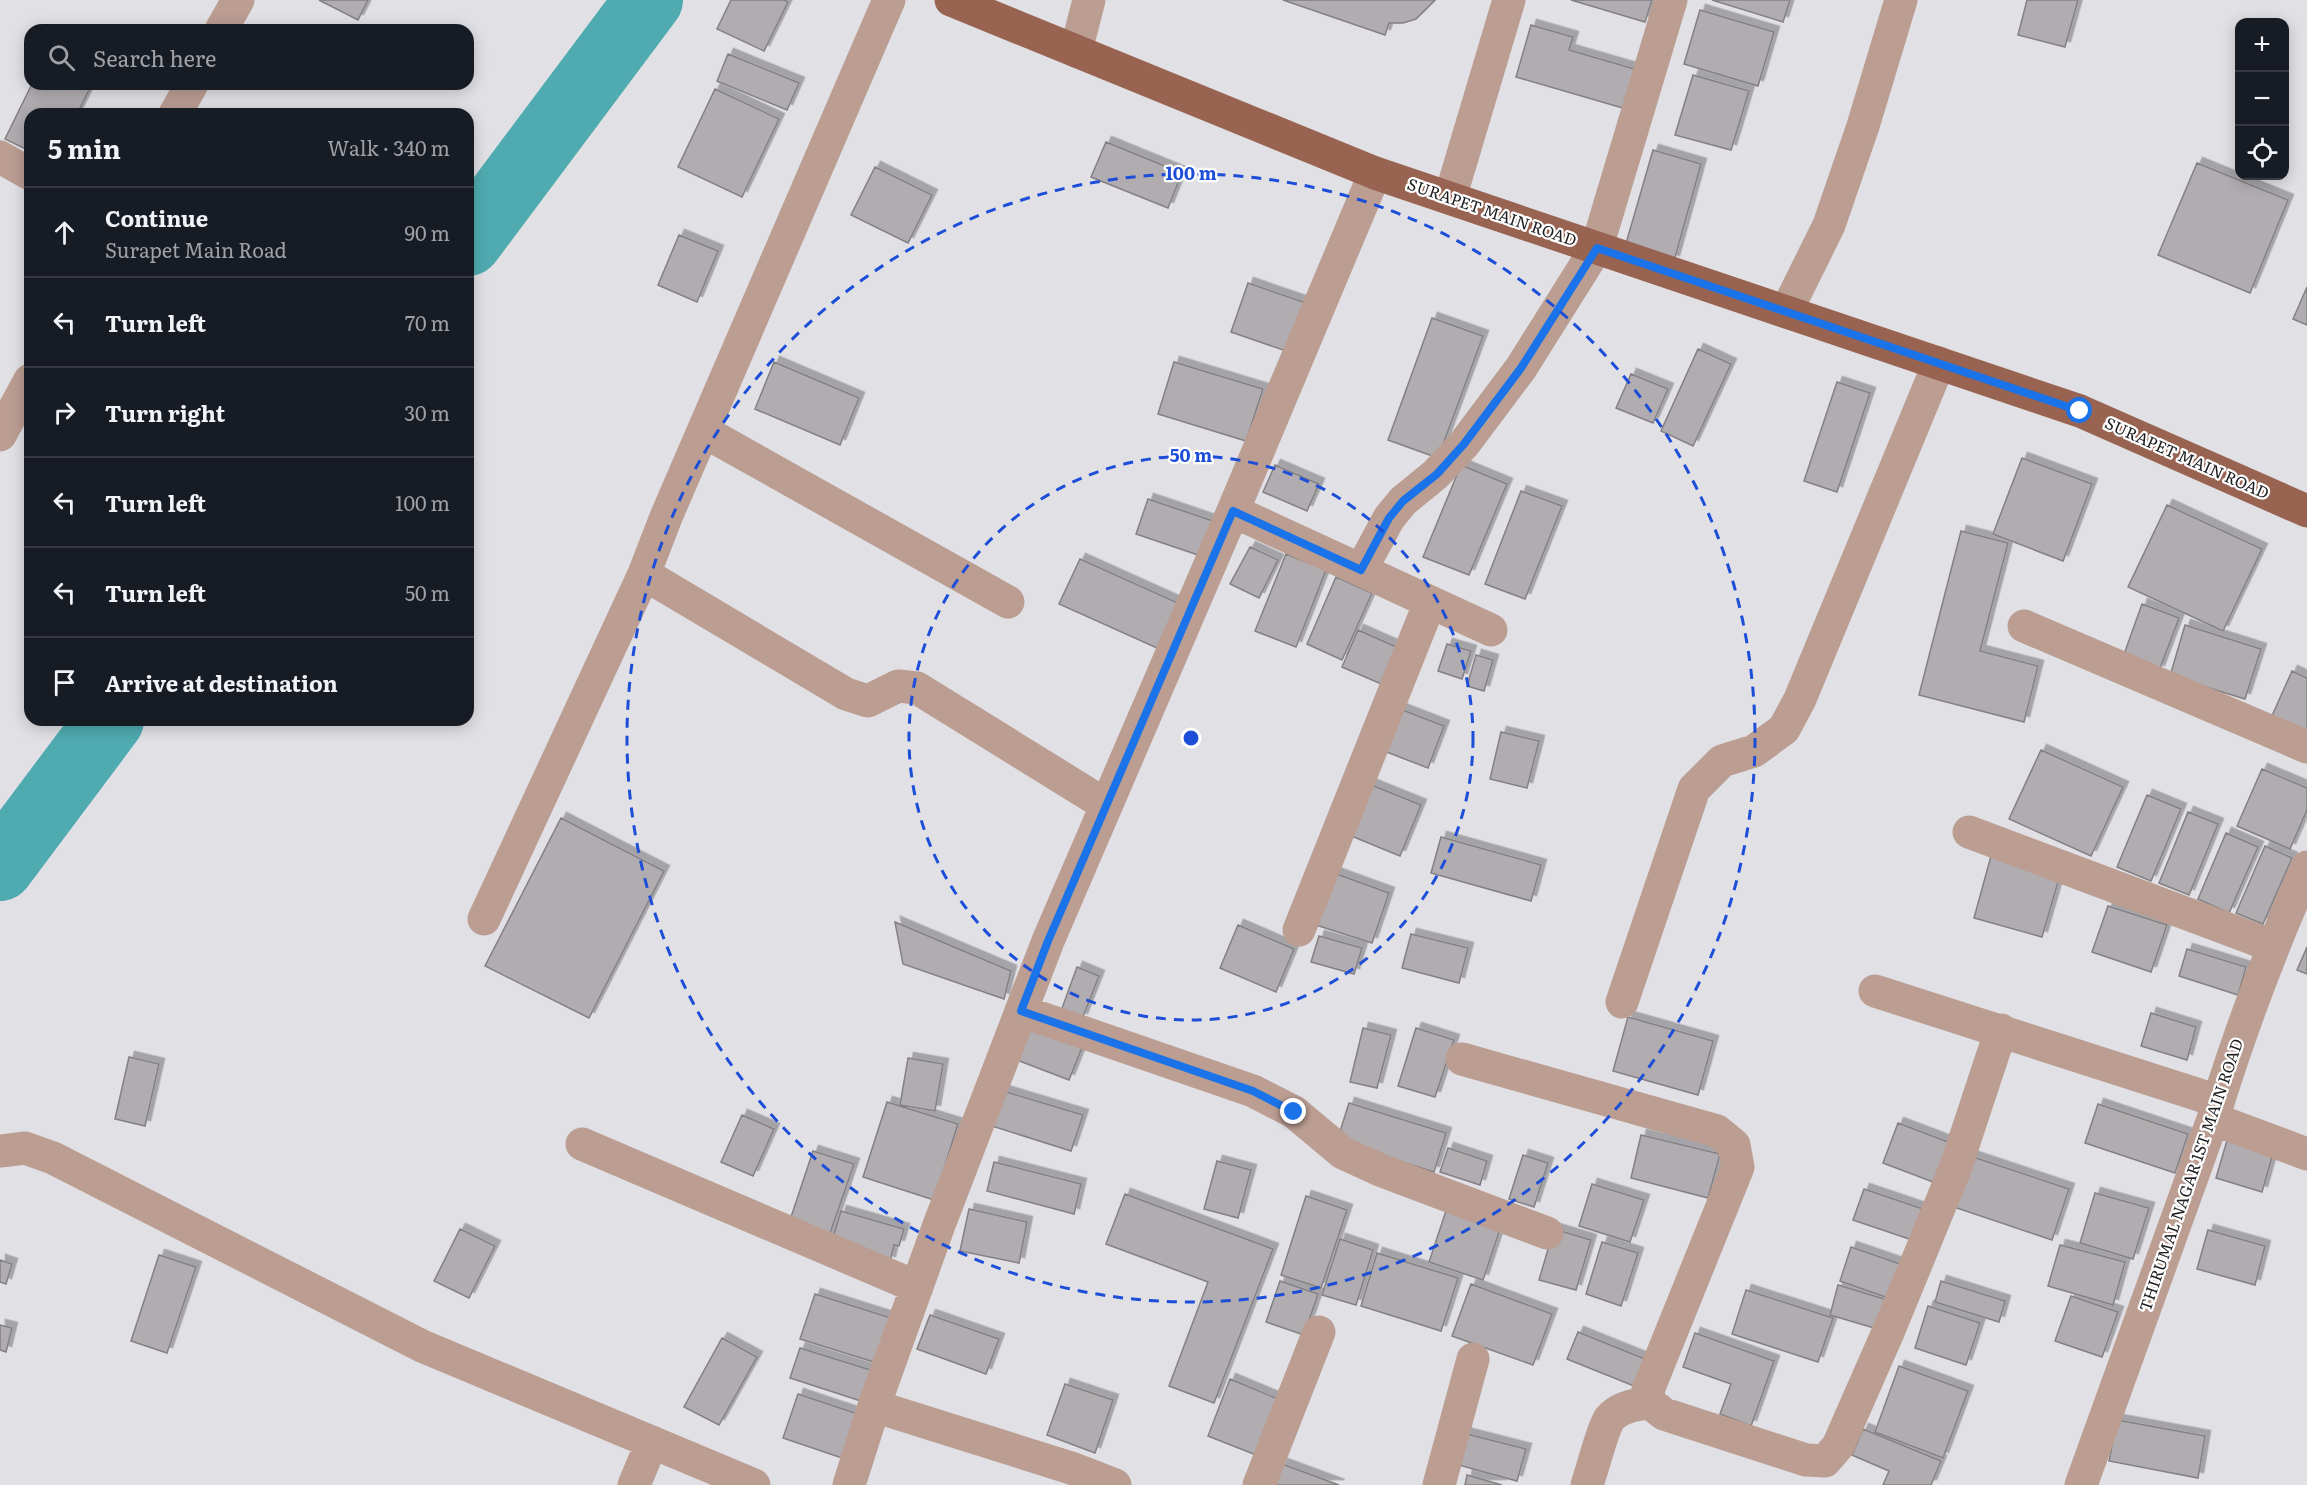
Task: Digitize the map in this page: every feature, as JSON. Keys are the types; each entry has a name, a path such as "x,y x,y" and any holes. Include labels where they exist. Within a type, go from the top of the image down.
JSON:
{"main road":[{"name":"SURAPET MAIN ROAD","path":"951,0 984,6 1076,51 1375,173 2080,411 2307,511"}],"street":[{"path":"224,24 237,0"},
{"path":"484,919 644,574 666,517 889,0"},
{"path":"1076,51 1089,0"},
{"path":"1450,198 1509,0"},
{"path":"1361,570 1389,518 1403,501 1437,474 1464,444 1521,368 1597,248 1671,0"},
{"path":"1786,312 1829,225 1863,126 1901,0"},
{"path":"178,108 189,90"},
{"path":"0,157 24,171"},
{"path":"849,1485 874,1406 917,1287 1048,941 1375,173"},
{"path":"1622,1002 1694,789 1722,761 1754,752 1784,729 1800,699 1939,363"},
{"path":"0,435 24,391"},
{"path":"703,431 1008,602"},
{"path":"1233,511 1491,630"},
{"path":"644,574 846,694 868,700 898,687 917,688 1107,805"},
{"path":"1299,930 1430,602"},
{"path":"2024,626 2307,747"},
{"path":"1969,832 2272,946"},
{"name":"THIRUMAL NAGAR 1ST MAIN ROAD","path":"2081,1485 2216,1110 2272,946 2307,867"},
{"path":"1875,991 2001,1030 2216,1110 2307,1154"},
{"path":"1021,1011 1253,1091 1294,1112 1343,1153 1380,1170 1547,1233"},
{"path":"1587,1485 1609,1419 1618,1411 1635,1404 1650,1403 1664,1414 1675,1418 1806,1460 1825,1461 1838,1446 1955,1170 2001,1030"},
{"path":"1462,1059 1718,1131 1734,1145 1738,1167 1648,1390 1650,1403"},
{"path":"582,1144 917,1287"},
{"path":"0,1151 25,1148 53,1158 422,1346 754,1485"},
{"path":"1259,1485 1319,1332"},
{"path":"1439,1485 1473,1359"},
{"path":"874,1406 1071,1468 1115,1485"},
{"path":"634,1485 652,1442"}],"building":[{"path":"319,0 368,0 358,20"},
{"path":"731,0 784,0 788,2 764,51 717,29"},
{"path":"1283,0 1435,0 1416,19 1403,23 1389,23 1385,35"},
{"path":"1571,0 1652,0 1645,22"},
{"path":"1712,0 1790,0 1783,22"},
{"path":"2027,0 2078,0 2065,47 2018,35"},
{"path":"1700,10 1774,32 1758,86 1684,64"},
{"path":"1531,25 1573,37 1569,50 1645,72 1633,111 1516,77"},
{"path":"728,54 799,83 787,110 717,81"},
{"path":"1693,75 1749,91 1731,150 1675,135"},
{"path":"715,89 779,119 742,197 678,167"},
{"path":"29,90 89,90 80,108 24,108 24,148 5,139"},
{"path":"1106,142 1182,173 1168,208 1091,177"},
{"path":"1653,150 1701,164 1674,261 1625,247"},
{"path":"2197,163 2288,200 2250,293 2158,255"},
{"path":"875,167 932,195 908,243 851,215"},
{"path":"679,235 718,251 697,302 658,285"},
{"path":"1248,283 1306,303 1289,352 1231,332"},
{"path":"2307,287 2307,325 2293,319"},
{"path":"1432,318 1483,336 1438,458 1388,440"},
{"path":"1698,349 1731,364 1693,446 1661,431"},
{"path":"774,362 859,398 840,445 755,409"},
{"path":"1174,362 1263,389 1246,441 1158,414"},
{"path":"1631,374 1668,389 1653,423 1616,408"},
{"path":"1837,382 1870,393 1837,492 1804,481"},
{"path":"2022,458 2092,484 2063,561 1993,534"},
{"path":"1275,465 1319,484 1307,511 1263,492"},
{"path":"1461,465 1507,484 1469,575 1423,557"},
{"path":"1521,491 1562,506 1525,599 1485,584"},
{"path":"1148,499 1213,521 1201,556 1136,534"},
{"path":"2167,505 2262,549 2223,631 2128,587"},
{"path":"1961,531 2008,543 1980,651 2038,666 2024,722 1919,695"},
{"path":"1250,547 1278,560 1259,598 1230,584"},
{"path":"1286,554 1326,570 1296,647 1255,631"},
{"path":"1080,559 1178,603 1157,648 1059,604"},
{"path":"1336,577 1372,593 1342,660 1307,644"},
{"path":"2142,604 2179,618 2159,671 2123,657"},
{"path":"2185,625 2261,649 2245,699 2170,676"},
{"path":"1358,630 1401,649 1386,686 1342,667"},
{"path":"1447,644 1471,651 1462,679 1438,671"},
{"path":"1476,655 1493,660 1484,691 1467,686"},
{"path":"2292,671 2307,678 2307,734 2271,718"},
{"path":"1400,709 1444,726 1428,768 1384,751"},
{"path":"1501,732 1539,741 1527,788 1490,779"},
{"path":"2041,750 2123,787 2091,856 2009,819"},
{"path":"2262,769 2307,788 2307,810 2290,849 2237,826"},
{"path":"1369,784 1421,805 1400,856 1349,835"},
{"path":"2147,795 2181,809 2151,881 2117,867"},
{"path":"2188,812 2218,824 2189,895 2159,883"},
{"path":"561,818 664,871 589,1018 485,966"},
{"path":"2226,833 2258,847 2229,913 2198,899"},
{"path":"1441,837 1541,865 1531,901 1431,873"},
{"path":"2265,846 2292,858 2263,924 2236,913"},
{"path":"1991,856 2060,875 2042,937 1974,918"},
{"path":"1334,873 1389,893 1372,943 1316,925"},
{"path":"2108,906 2167,925 2151,972 2092,952"},
{"path":"895,922 1011,971 1004,999 903,964"},
{"path":"1238,925 1294,949 1276,992 1220,968"},
{"path":"1411,934 1468,948 1459,983 1402,968"},
{"path":"1319,936 1362,948 1354,974 1311,962"},
{"path":"2307,947 2307,974 2297,970"},
{"path":"2187,949 2246,967 2238,995 2179,976"},
{"path":"1077,967 1099,976 1082,1019 1061,1011"},
{"path":"2151,1013 2196,1027 2187,1060 2141,1046"},
{"path":"1628,1017 1713,1041 1698,1095 1613,1071"},
{"path":"1031,1025 1083,1045 1069,1080 1017,1060"},
{"path":"1363,1028 1391,1035 1377,1088 1350,1082"},
{"path":"1416,1028 1454,1040 1435,1097 1398,1086"},
{"path":"129,1057 159,1064 145,1126 115,1119"},
{"path":"908,1058 943,1064 935,1111 900,1105"},
{"path":"1003,1091 1083,1115 1071,1151 992,1126"},
{"path":"887,1102 958,1124 934,1200 863,1177"},
{"path":"1349,1103 1446,1133 1434,1172 1337,1141"},
{"path":"2098,1104 2188,1134 2175,1173 2085,1143"},
{"path":"742,1115 774,1129 753,1176 721,1162"},
{"path":"1898,1123 1956,1145 1941,1185 1883,1163"},
{"path":"1641,1135 1720,1154 1708,1198 1631,1178"},
{"path":"2228,1137 2274,1150 2262,1192 2216,1178"},
{"path":"1448,1148 1487,1161 1480,1185 1440,1172"},
{"path":"813,1151 854,1164 827,1242 787,1229"},
{"path":"1523,1155 1548,1163 1534,1207 1509,1199"},
{"path":"1970,1156 2069,1189 2052,1240 1954,1207"},
{"path":"1217,1161 1251,1170 1238,1218 1204,1209"},
{"path":"994,1162 1081,1184 1074,1214 987,1191"},
{"path":"1592,1184 1644,1200 1630,1242 1579,1226"},
{"path":"1864,1189 1929,1211 1918,1242 1853,1220"},
{"path":"2095,1193 2149,1208 2133,1259 2080,1243"},
{"path":"1125,1194 1273,1249 1214,1403 1169,1386 1208,1282 1106,1244"},
{"path":"1306,1196 1347,1210 1321,1288 1281,1275"},
{"path":"1448,1205 1502,1223 1483,1280 1429,1262"},
{"path":"969,1209 1027,1222 1019,1263 960,1251"},
{"path":"841,1211 904,1229 899,1246 894,1245 890,1262 831,1244"},
{"path":"460,1229 495,1246 469,1298 434,1281"},
{"path":"1554,1229 1591,1240 1576,1290 1539,1280"},
{"path":"2208,1230 2265,1246 2255,1285 2197,1269"},
{"path":"1340,1239 1373,1250 1356,1305 1322,1295"},
{"path":"1602,1242 1638,1253 1621,1306 1586,1294"},
{"path":"2060,1245 2125,1262 2113,1305 2048,1286"},
{"path":"1851,1247 1906,1266 1894,1300 1840,1281"},
{"path":"1377,1253 1458,1278 1441,1331 1361,1306"},
{"path":"159,1255 196,1267 167,1353 131,1341"},
{"path":"0,1260 12,1264 6,1284 0,1282"},
{"path":"1280,1281 1318,1294 1304,1335 1266,1322"},
{"path":"1941,1281 2005,1301 1999,1322 1935,1302"},
{"path":"1471,1284 1552,1314 1533,1365 1452,1336"},
{"path":"1838,1285 1891,1301 1881,1330 1830,1315"},
{"path":"1746,1290 1833,1318 1818,1362 1732,1334"},
{"path":"815,1294 891,1318 877,1363 800,1339"},
{"path":"2071,1296 2118,1312 2102,1357 2055,1341"},
{"path":"1928,1306 1980,1323 1966,1365 1915,1348"},
{"path":"930,1315 999,1339 986,1374 917,1349"},
{"path":"0,1325 12,1328 6,1352 0,1350"},
{"path":"1578,1332 1645,1359 1634,1386 1567,1359"},
{"path":"1695,1333 1774,1361 1751,1426 1720,1414 1731,1384 1683,1367"},
{"path":"722,1338 757,1357 719,1425 684,1407"},
{"path":"800,1348 877,1372 867,1403 790,1378"},
{"path":"1899,1366 1968,1391 1943,1458 1875,1432"},
{"path":"1230,1379 1278,1399 1256,1455 1208,1436"},
{"path":"1065,1384 1113,1400 1095,1453 1047,1435"},
{"path":"798,1394 867,1417 851,1461 783,1438"},
{"path":"2117,1420 2205,1436 2198,1478 2109,1461"},
{"path":"1863,1429 1941,1461 1931,1485 1883,1485 1889,1471 1852,1455"},
{"path":"1463,1433 1526,1449 1517,1481 1455,1464"},
{"path":"1282,1464 1339,1485 1274,1485"},
{"path":"1467,1475 1502,1485 1465,1485"}],"waterway":[{"path":"474,234 649,0"},
{"path":"0,867 106,726"}],"route":[{"path":"1294,1112 1253,1091 1021,1011 1048,941 1233,511 1361,570 1389,518 1403,501 1437,474 1464,444 1521,368 1597,248 2080,411"}]}
